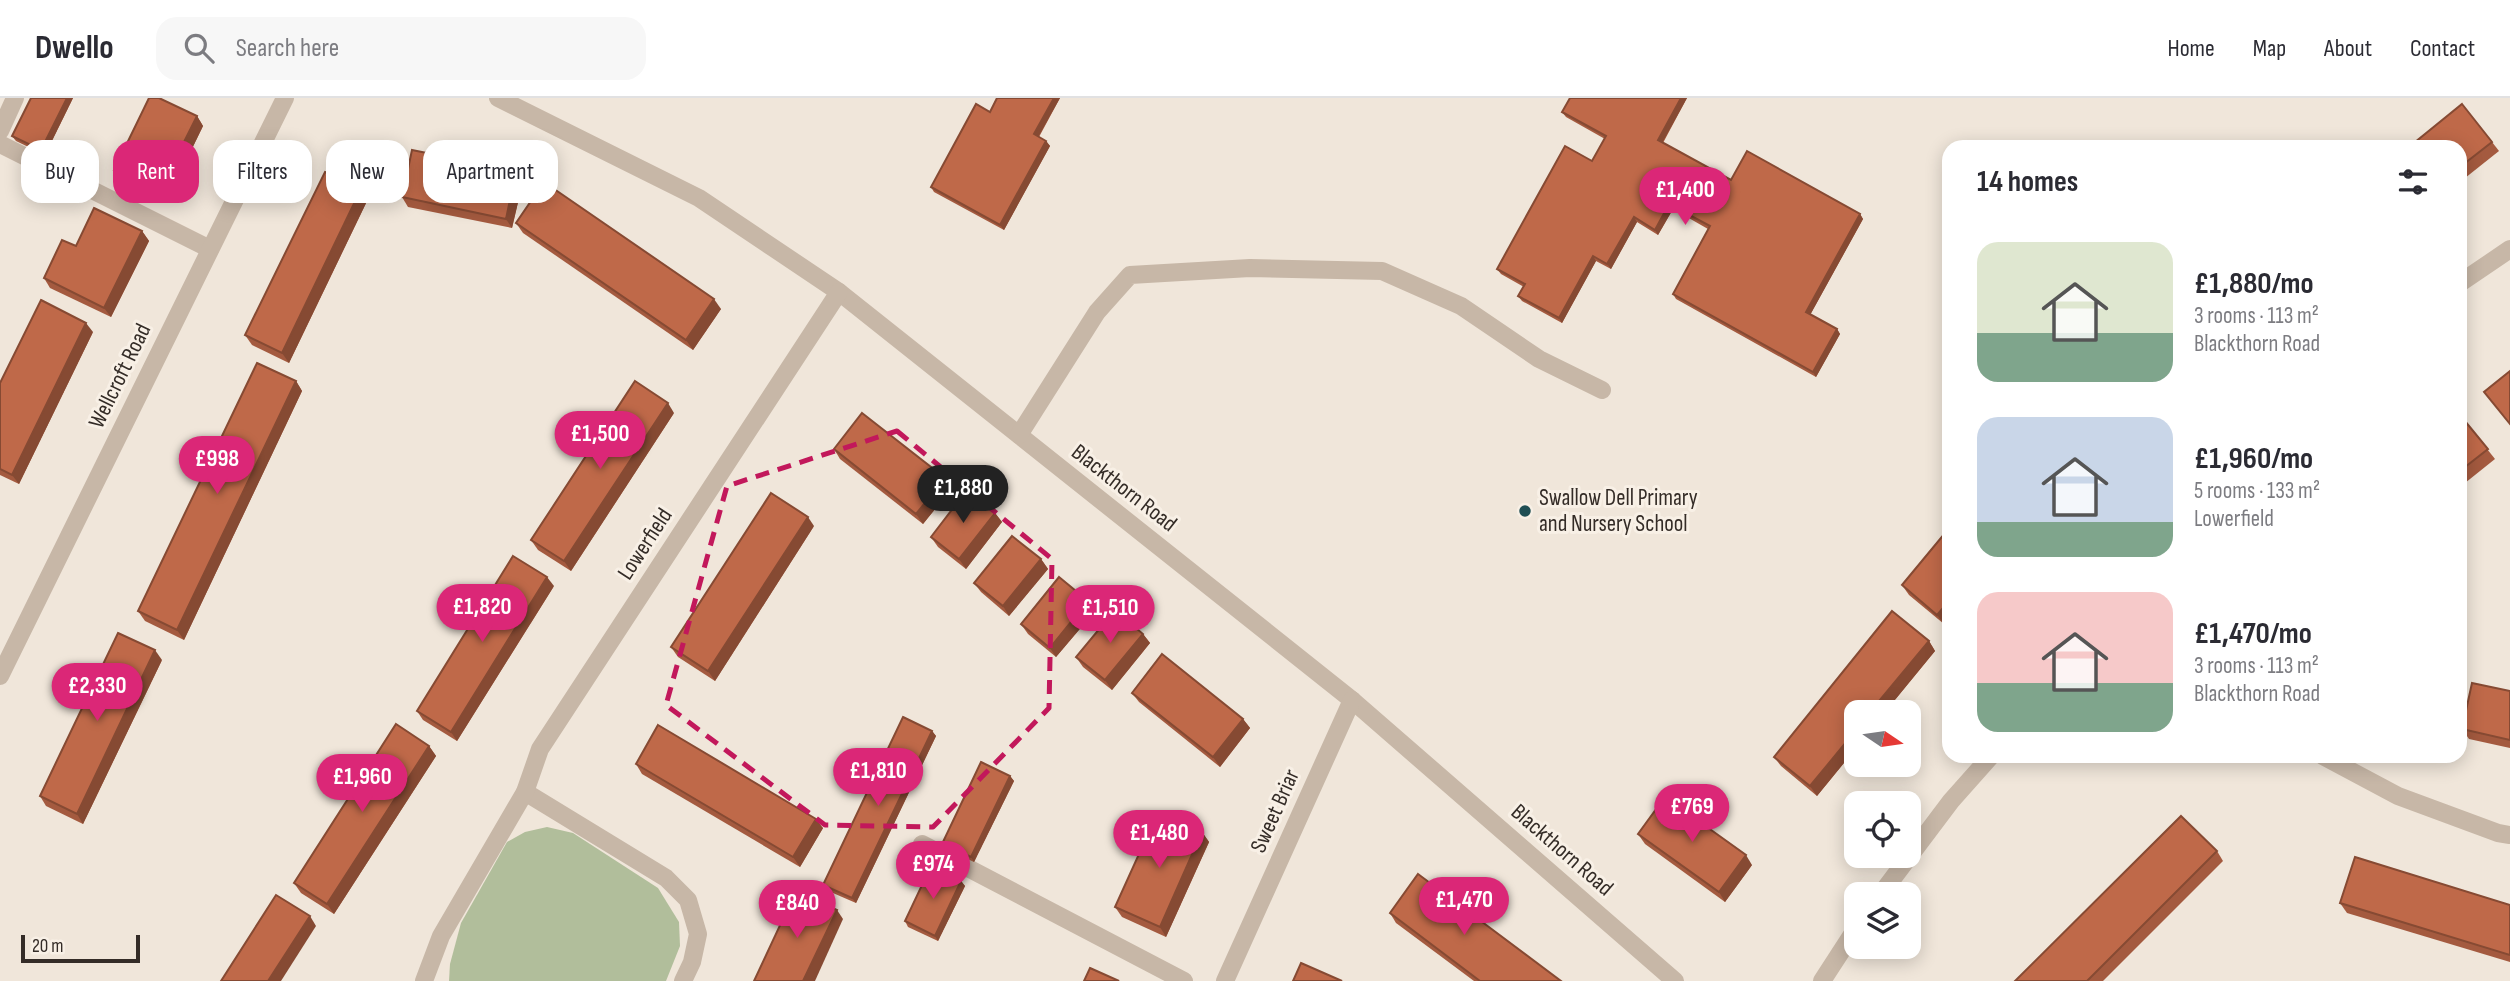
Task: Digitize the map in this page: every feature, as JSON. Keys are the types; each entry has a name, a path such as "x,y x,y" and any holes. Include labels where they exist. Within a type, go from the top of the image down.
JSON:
{"street":[{"path":"0,131 15,98"},
{"name":"Wellcroft Road","path":"0,676 285,98"},
{"name":"Blackthorn Road","path":"498,98 699,198 839,292 1353,700 1675,981"},
{"path":"0,144 210,248"},
{"path":"2467,278 2510,249"},
{"path":"1019,435 1097,312 1130,275 1251,268 1382,271 1461,306 1539,359 1602,390"},
{"name":"Lowerfield","path":"424,981 441,936 525,792 540,749 839,292"},
{"name":"Sweet Briar","path":"1225,981 1353,700"},
{"path":"1890,882 1951,801 1985,763"},
{"path":"2336,763 2398,796 2510,835"},
{"path":"525,792 666,878 688,900 698,934 692,961 683,981"},
{"path":"922,844 1184,981"},
{"path":"1822,981 1844,947"}],"highlighted area":[{"path":"897,431 1052,559 1049,708 933,827 825,825 666,705 727,486"}],"green space":[{"path":"547,827 573,833 658,888 679,922 680,946 666,981 449,981 450,964 461,923 507,842 525,832"}],"building":[{"path":"31,98 67,98 46,140 21,140 12,136"},
{"path":"149,98 159,98 197,116 185,140 129,140"},
{"path":"997,98 1054,98 1034,134 1046,141 1000,225 931,187 976,104 990,112"},
{"path":"1570,98 1681,98 1658,140 1731,180 1747,151 1860,214 1806,312 1837,329 1813,372 1673,294 1710,226 1669,204 1655,230 1634,217 1607,264 1593,256 1559,318 1518,296 1525,284 1497,269 1565,146 1592,161 1606,136 1562,112"},
{"path":"2462,104 2492,142 2467,162 2467,140 2418,140"},
{"path":"412,150 423,152 423,201 409,198 409,164"},
{"path":"325,172 326,203 354,203 282,353 245,335"},
{"path":"558,192 714,299 686,340 516,223 530,203 558,203"},
{"path":"430,203 509,203 506,219"},
{"path":"94,208 142,231 104,308 44,278 62,240 76,246"},
{"path":"41,300 86,323 12,475 0,469 0,383"},
{"path":"257,363 296,381 177,630 138,611"},
{"path":"2510,371 2510,424 2484,392"},
{"path":"635,381 668,403 564,561 531,540"},
{"path":"862,413 945,478 916,514 834,449"},
{"path":"2467,424 2488,449 2467,466"},
{"path":"967,490 995,513 959,559 931,537"},
{"path":"771,493 808,517 708,671 671,647"},
{"path":"1012,536 1041,559 1003,606 974,583"},
{"path":"1942,537 1942,609 1937,615 1902,585"},
{"path":"513,556 547,577 451,732 417,711"},
{"path":"1059,577 1088,601 1050,648 1021,624"},
{"path":"1115,610 1143,634 1105,680 1076,657"},
{"path":"1892,611 1929,641 1880,700 1844,700 1844,745 1810,786 1774,757"},
{"path":"118,633 155,650 77,814 40,796"},
{"path":"1162,654 1243,719 1213,757 1132,693"},
{"path":"2472,683 2510,691 2510,740 2467,730 2467,706"},
{"path":"903,717 932,731 852,898 823,885"},
{"path":"396,724 429,746 327,904 294,883"},
{"path":"658,725 816,819 793,857 636,764"},
{"path":"981,762 1010,776 971,857 942,844"},
{"path":"1665,797 1746,855 1719,892 1638,834"},
{"path":"1158,812 1202,832 1160,927 1115,907"},
{"path":"2181,816 2217,851 2087,981 2015,981"},
{"path":"2355,857 2510,905 2510,955 2340,903"},
{"path":"931,866 961,881 935,936 905,921"},
{"path":"1418,874 1561,981 1480,981 1390,913"},
{"path":"796,891 837,910 803,981 754,981"},
{"path":"276,895 310,916 268,981 221,981"},
{"path":"1301,963 1342,981 1293,981"},
{"path":"1090,968 1119,981 1084,981"}],"place":[{"name":"Swallow Dell Primary and Nursery School","path":"1525,511"}]}
